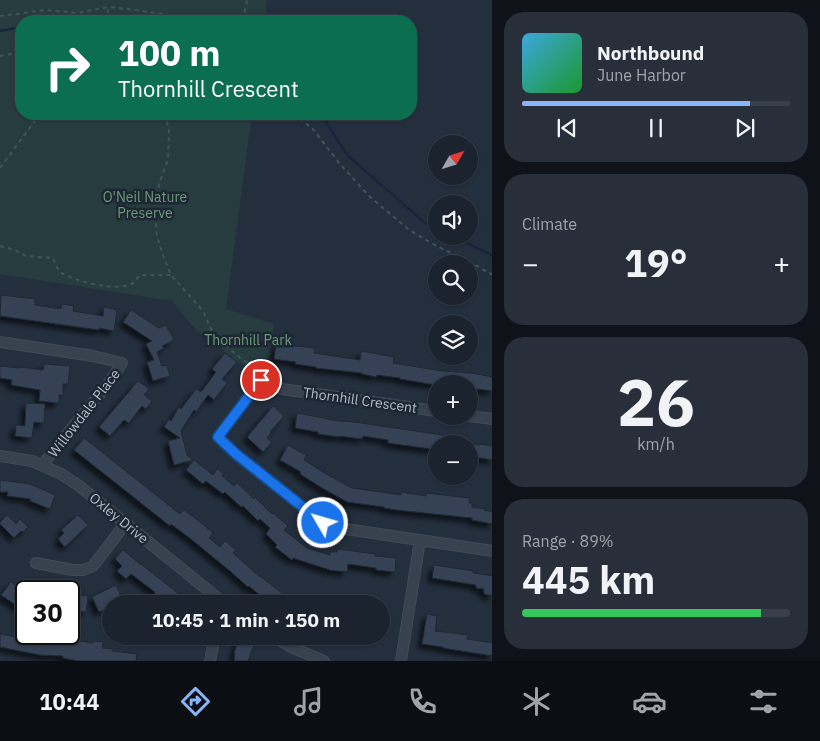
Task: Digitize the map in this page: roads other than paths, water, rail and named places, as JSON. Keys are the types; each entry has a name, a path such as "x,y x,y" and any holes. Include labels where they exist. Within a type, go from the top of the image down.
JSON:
{"street":[{"name":"Willowdale Place","path":"0,342 93,356 122,363 108,384 42,465"},
{"name":"Thornhill Crescent","path":"420,540 340,528 323,523 236,454 218,437 261,380 282,388 428,410"},
{"path":"478,417 492,419"},
{"name":"Oxley Drive","path":"0,456 21,458 42,465 78,485 214,595"},
{"path":"36,563 73,570 83,570 93,566 126,523"},
{"path":"401,661 420,540 492,551"},
{"path":"210,661 213,645"},
{"path":"287,645 324,661"}],"waterway":[{"path":"0,31 15,28"},
{"path":"324,120 347,155 428,224"},
{"path":"471,245 492,256"}],"park label":[{"name":"O'Neil Nature Preserve","path":"145,206"},
{"name":"Thornhill Park","path":"248,340"}]}
